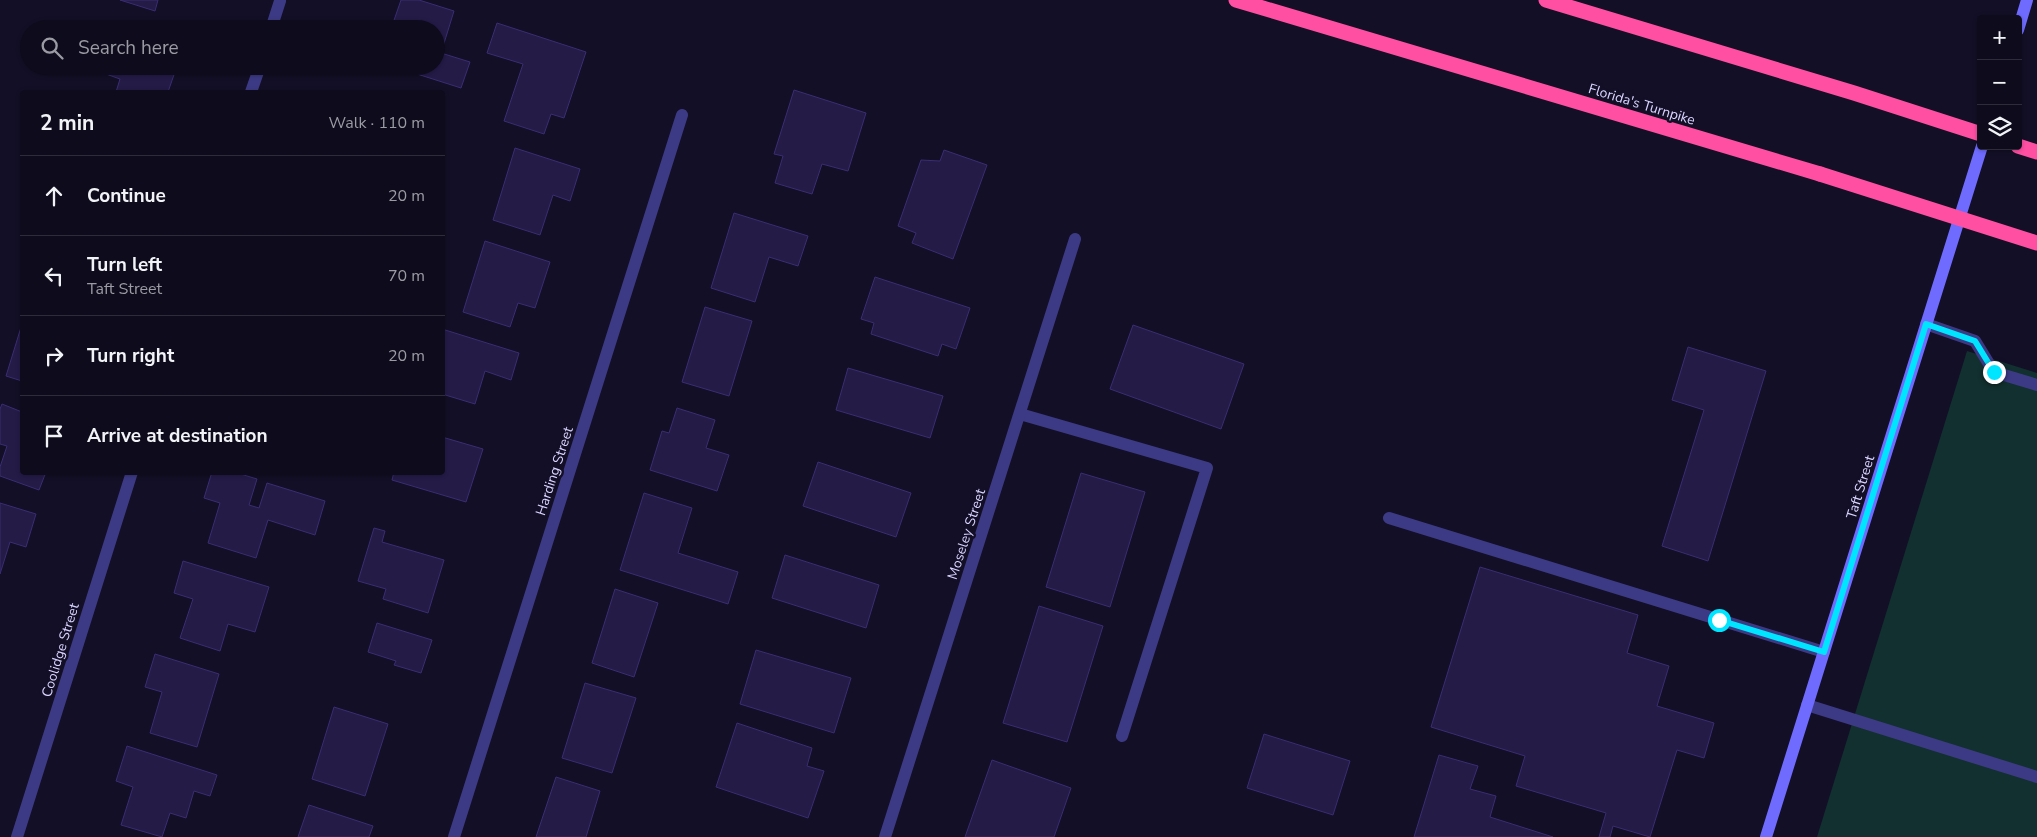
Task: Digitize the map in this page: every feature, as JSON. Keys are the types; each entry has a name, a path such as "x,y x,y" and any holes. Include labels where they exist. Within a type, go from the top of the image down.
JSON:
{"highway":[{"name":"Florida's Turnpike","path":"1236,0 1820,174 2037,242"},
{"path":"1546,0 1854,93 1977,133"},
{"path":"2022,147 2037,152"}],"street":[{"path":"2022,17 2027,0 2037,4"},
{"path":"275,20 280,1"},
{"path":"252,90 257,75"},
{"name":"Harding Street","path":"454,837 682,115"},
{"name":"Taft Street","path":"1766,837 1981,150"},
{"name":"Moseley Street","path":"885,837 1075,239"},
{"path":"1926,324 1975,341 1994,372 2037,385"},
{"path":"1020,414 1207,468 1122,736"},
{"name":"Coolidge Street","path":"17,837 131,475"},
{"path":"1389,518 1824,652"},
{"path":"1807,705 2037,776"}],"green space":[{"path":"1967,351 2037,373 2037,837 1817,837"}],"building":[{"path":"120,0 158,0 155,11"},
{"path":"401,0 419,0 454,11 445,40 445,20 394,20"},
{"path":"497,23 586,52 564,118 551,114 544,134 504,121 523,64 487,53"},
{"path":"445,54 470,62 461,88 420,75 445,75"},
{"path":"109,75 174,75 169,90 117,90 120,79"},
{"path":"794,90 866,113 848,171 822,164 812,194 775,183 783,156 774,154"},
{"path":"515,148 580,169 570,201 553,195 540,235 493,220"},
{"path":"944,150 987,165 953,259 912,243 916,233 898,226 921,160 940,161"},
{"path":"734,213 808,236 798,266 769,257 755,302 711,288"},
{"path":"485,241 550,262 535,308 518,303 510,327 463,312"},
{"path":"875,277 970,308 956,349 942,344 938,356 871,334 874,323 861,319"},
{"path":"705,307 752,321 729,396 682,382"},
{"path":"1133,325 1244,364 1221,429 1110,389"},
{"path":"20,330 20,380 6,376"},
{"path":"445,330 519,353 511,380 485,371 475,404 445,395"},
{"path":"1688,347 1766,371 1708,561 1662,546 1704,410 1672,400"},
{"path":"848,368 943,396 930,438 836,410"},
{"path":"2,404 20,411 20,475 45,475 39,490 0,476 0,467 7,446 0,444 0,409"},
{"path":"677,408 715,420 706,448 729,455 717,491 650,470 662,431 669,433"},
{"path":"445,438 483,449 466,502 392,480 393,475 445,475"},
{"path":"818,462 911,493 896,537 803,506"},
{"path":"1081,473 1145,492 1110,607 1046,587"},
{"path":"211,475 244,475 257,479 249,505 259,508 267,483 325,501 315,535 268,520 256,558 208,543 220,503 204,498"},
{"path":"644,493 692,508 678,553 738,572 728,604 620,570"},
{"path":"0,503 36,514 26,547 10,542 0,574"},
{"path":"374,528 385,531 382,542 444,560 428,613 383,599 386,589 358,581"},
{"path":"785,555 879,585 866,628 772,598"},
{"path":"183,561 269,587 255,632 228,624 220,651 180,638 193,599 174,593"},
{"path":"1480,567 1638,615 1627,653 1669,666 1657,706 1714,723 1704,758 1677,750 1650,837 1613,826 1610,837 1599,837 1606,813 1516,786 1525,756 1431,727"},
{"path":"615,589 658,603 634,677 592,663"},
{"path":"1039,606 1103,626 1067,742 1003,723"},
{"path":"377,623 432,640 421,673 394,665 396,661 368,652"},
{"path":"756,650 851,678 834,733 740,704"},
{"path":"155,654 219,674 197,747 150,733 162,692 145,687"},
{"path":"585,683 636,698 612,773 562,758"},
{"path":"334,707 388,724 365,796 312,779"},
{"path":"737,723 812,748 807,766 824,771 808,818 716,787"},
{"path":"1264,734 1350,761 1333,815 1247,788"},
{"path":"127,746 217,775 210,796 194,791 186,818 170,813 162,837 121,825 133,787 116,781"},
{"path":"1439,755 1478,766 1470,789 1496,796 1490,817 1553,837 1414,837"},
{"path":"992,760 1071,788 1054,837 965,837"},
{"path":"556,777 600,791 586,837 536,837"},
{"path":"309,805 373,826 369,837 298,837"}],"route":[{"path":"1719,620 1824,652 1926,324 1975,341 1994,372"}]}
